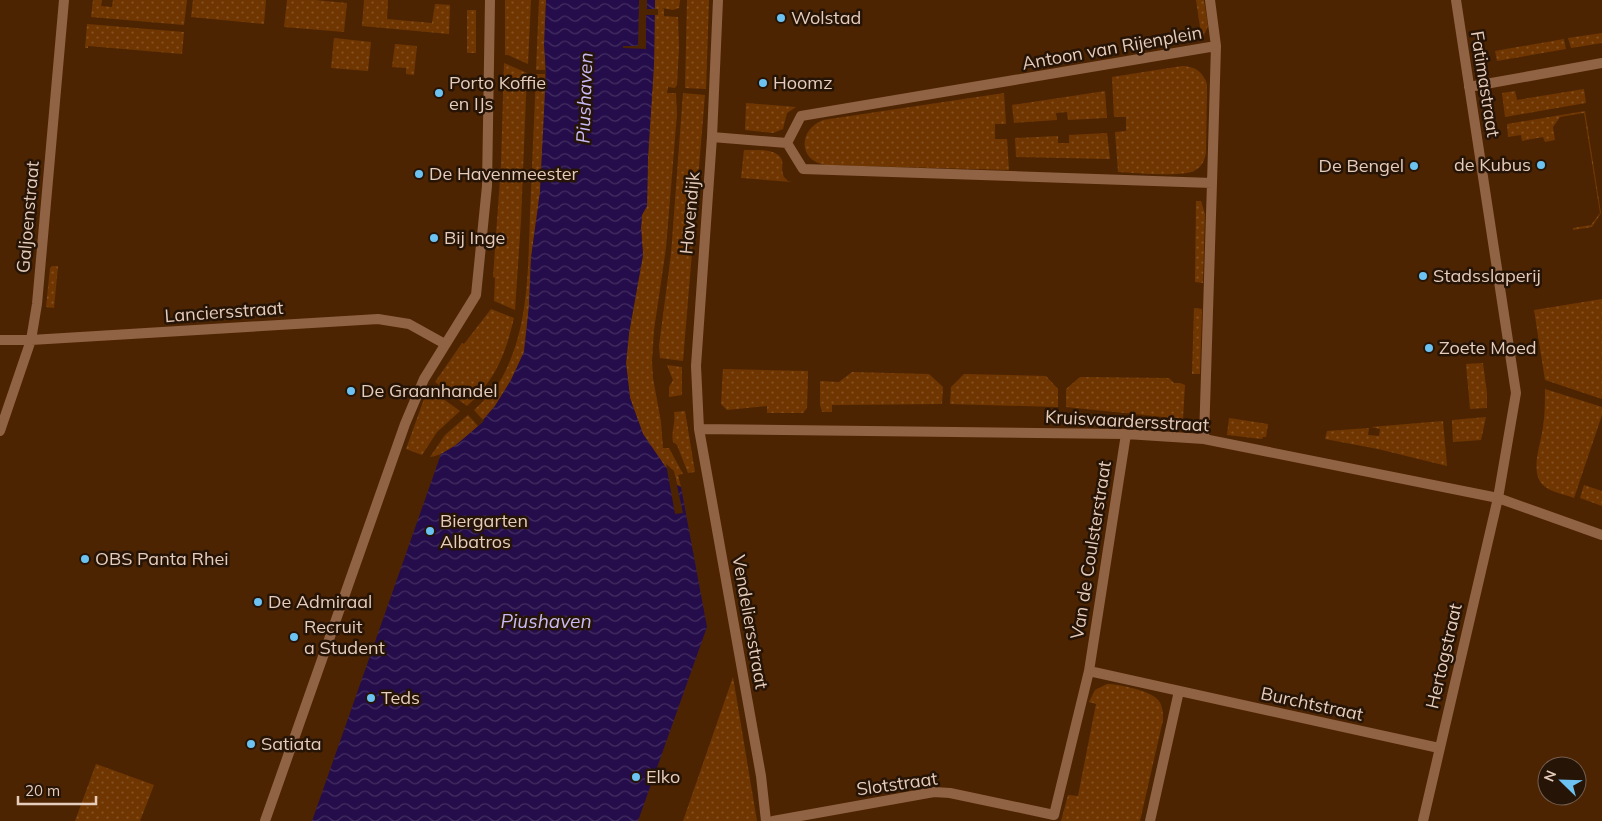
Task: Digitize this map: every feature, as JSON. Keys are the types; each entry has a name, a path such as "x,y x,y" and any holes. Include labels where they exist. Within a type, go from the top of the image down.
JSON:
{"street":[{"name":"Galjoenstraat","path":"0,431 31,340 64,0"},
{"path":"266,821 405,424 424,379 476,295 487,186 490,0"},
{"name":"Havendijk","path":"699,429 695,356 712,137 718,0"},
{"path":"1210,0 1216,46"},
{"name":"Fatimastraat","path":"1456,0 1516,393 1498,498"},
{"name":"Antoon van Rijenplein","path":"787,143 801,116 1216,46 1204,439"},
{"path":"1469,87 1602,63"},
{"path":"712,137 787,143 803,169 1212,183"},
{"name":"Lanciersstraat","path":"0,340 31,340 378,319 409,324 445,344"},
{"name":"Kruisvaardersstraat","path":"699,429 1126,434 1204,439 1498,498 1602,535"},
{"name":"Vendeliersstraat","path":"699,429 761,776 766,821"},
{"name":"Van de Coulsterstraat","path":"1054,815 1089,671 1126,434"},
{"name":"Hertogstraat","path":"1423,821 1498,498"},
{"path":"1089,671 1179,691 1150,821"},
{"name":"Burchtstraat","path":"1179,691 1439,748"},
{"name":"Slotstraat","path":"772,821 934,792 950,792 1054,815"}],"shaded area":[{"path":"93,0 102,0 101,6 112,7 113,0 187,0 184,25 91,17"},
{"path":"193,0 266,0 264,24 191,17"},
{"path":"287,0 347,3 344,32 284,27"},
{"path":"364,0 388,0 387,19 432,23 435,4 450,5 449,34 362,26"},
{"path":"505,0 531,0 528,64 505,55"},
{"path":"539,0 546,0 545,70 536,70"},
{"path":"655,0 680,0 679,8 673,10 662,8 664,9 664,16 662,16 678,17 679,47 677,85 675,88 668,87 667,93 676,93 677,114 666,248 654,330 652,361 663,448 669,448 683,474 678,475 681,487 677,485 643,434 630,398 626,363 629,333 643,255 642,215 647,206"},
{"path":"687,0 709,0 706,89 685,88"},
{"path":"1196,0 1204,0 1208,26 1202,40"},
{"path":"467,10 476,10 476,53 467,53"},
{"path":"87,24 184,32 182,54 88,46 88,48 85,48"},
{"path":"1602,33 1602,43 1571,48 1568,38"},
{"path":"334,38 371,42 368,71 331,68"},
{"path":"1564,39 1566,49 1497,61 1495,51"},
{"path":"395,44 417,46 414,75 406,74 406,68 392,67"},
{"path":"504,63 527,73 515,310 494,301 495,278 493,277 501,165"},
{"path":"1182,66 1198,70 1207,84 1206,152 1203,163 1194,171 1180,174 1118,172 1115,132 1126,131 1126,117 1114,117 1112,77"},
{"path":"536,74 545,74 546,88 540,192 531,258 529,306 524,352 511,380 495,406 483,420 474,410 495,388 505,372 519,335 523,315 528,275"},
{"path":"1584,89 1586,103 1505,117 1502,93 1515,91 1517,100"},
{"path":"1105,91 1107,118 1068,120 1067,112 1056,113 1057,120 1014,123 1012,105"},
{"path":"683,93 705,95 683,361 660,358 659,346 671,254"},
{"path":"1004,93 1006,124 995,124 995,139 1007,139 1009,170 826,165 810,158 806,152 806,138 809,131 823,120"},
{"path":"746,103 796,107 787,113 783,129 773,133 745,130"},
{"path":"1585,111 1601,213 1592,227 1573,230 1573,228 1591,225 1600,213 1584,113 1560,117 1553,127 1555,140 1545,142 1543,137 1522,141 1521,135 1508,137 1507,124"},
{"path":"1107,133 1110,159 1016,157 1015,138 1058,136 1058,143 1069,143 1069,135"},
{"path":"744,150 765,150 776,153 782,160 784,177 792,182 741,178"},
{"path":"1196,201 1201,201 1205,214 1203,283 1195,282"},
{"path":"58,266 54,308 46,307 50,268"},
{"path":"1602,299 1602,399 1545,380 1534,310"},
{"path":"1194,308 1202,309 1200,374 1192,374"},
{"path":"491,309 514,318 507,344 498,366 485,386 467,406 435,382 462,343 464,344"},
{"path":"1483,363 1487,408 1470,409 1466,364"},
{"path":"667,365 682,367 682,395 669,397 669,387 673,380"},
{"path":"723,369 808,371 807,408 803,413 767,413 767,406 727,410 721,404"},
{"path":"852,372 929,374 943,387 942,404 832,405 832,412 822,412 820,405 820,381 839,382"},
{"path":"964,374 1046,376 1058,389 1058,407 950,404 951,387"},
{"path":"1080,377 1169,378 1174,383 1185,385 1183,419 1066,407 1066,389"},
{"path":"428,388 460,411 437,432 422,455 406,449"},
{"path":"1545,389 1602,407 1602,415 1574,498 1549,489 1542,484 1537,472 1537,457 1544,422"},
{"path":"685,411 695,472 688,473 677,445 673,442 674,412"},
{"path":"468,415 478,426 462,441 443,453 430,457 445,435"},
{"path":"1486,417 1481,440 1453,442 1452,420"},
{"path":"1229,418 1268,424 1266,437 1262,439 1227,435"},
{"path":"1443,421 1447,466 1378,449 1325,439 1327,431 1369,428 1368,435 1379,436 1380,429 1371,427"},
{"path":"1584,485 1602,491 1602,506 1580,498"},
{"path":"733,677 757,821 683,821"},
{"path":"1107,684 1119,685 1150,694 1159,701 1162,708 1163,720 1140,821 1061,821 1068,795 1078,796 1096,704 1089,702 1095,690"},
{"path":"96,764 154,785 140,821 75,821"}],"water":[{"name":"Piushaven","path":"546,0 655,0 647,206 642,215 643,255 629,333 626,363 630,398 643,434 665,466 675,476 677,485 681,487 707,627 638,821 312,821 441,454 456,445 484,421 511,380 524,352 529,306 531,258 540,192 546,71 544,45"}],"pier":[{"path":"639,0 647,0 647,9 658,9 658,15 646,15 646,49 623,48 623,46 638,45"},
{"path":"666,464 674,471 683,513 675,514"}],"place":[{"name":"Wolstad","path":"781,18"},
{"name":"Hoomz","path":"763,83"},
{"name":"Porto Koffie en IJs","path":"439,93"},
{"name":"de Kubus","path":"1541,165"},
{"name":"De Bengel","path":"1414,166"},
{"name":"De Havenmeester","path":"419,174"},
{"name":"Bij Inge","path":"434,238"},
{"name":"Stadsslaperij","path":"1423,276"},
{"name":"Zoete Moed","path":"1429,348"},
{"name":"De Graanhandel","path":"351,391"},
{"name":"Biergarten Albatros","path":"430,531"},
{"name":"OBS Panta Rhei","path":"85,559"},
{"name":"De Admiraal","path":"258,602"},
{"name":"Recruit a Student","path":"294,637"},
{"name":"Teds","path":"371,698"},
{"name":"Satiata","path":"251,744"},
{"name":"Elko","path":"636,777"}]}
